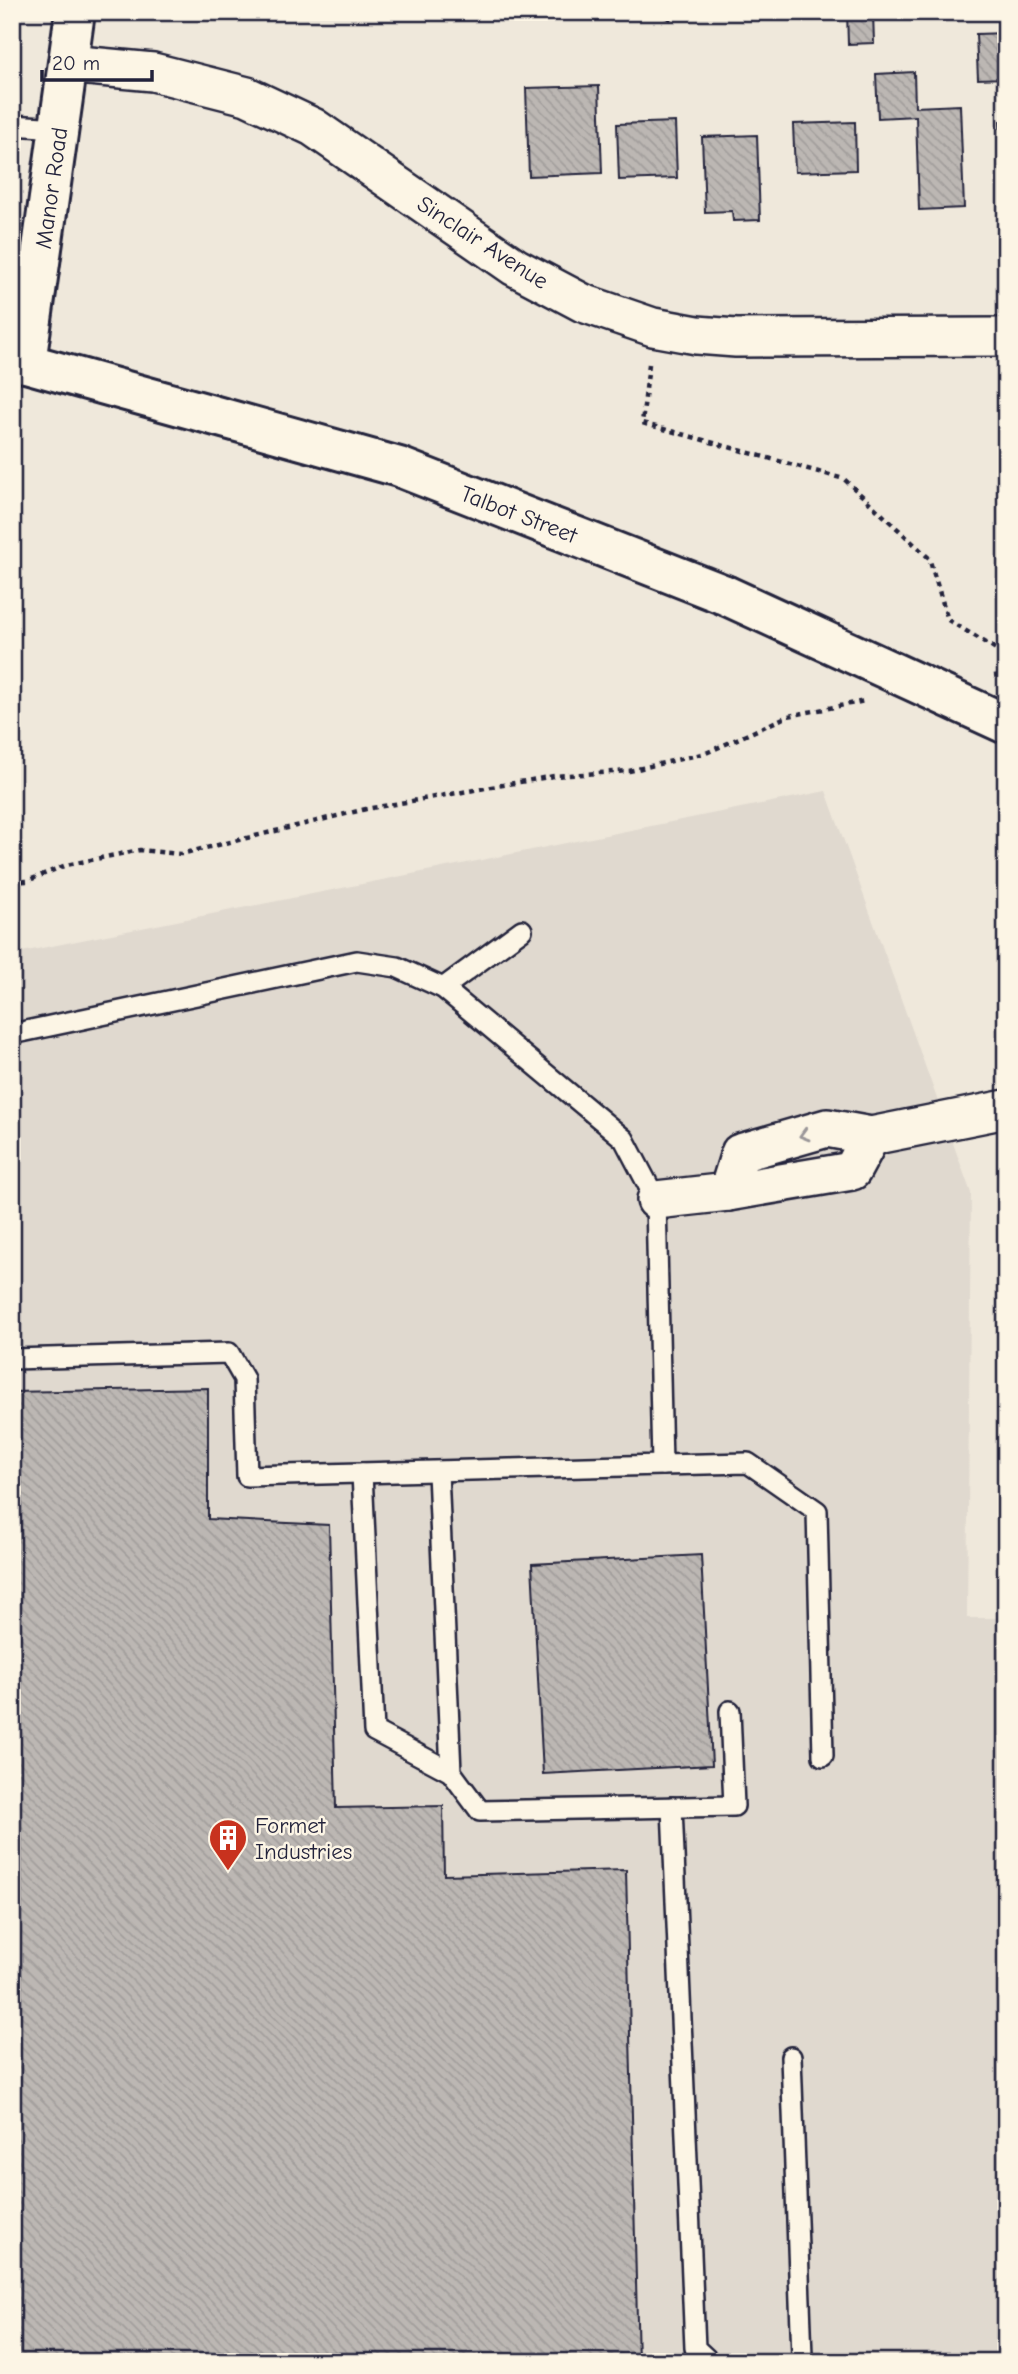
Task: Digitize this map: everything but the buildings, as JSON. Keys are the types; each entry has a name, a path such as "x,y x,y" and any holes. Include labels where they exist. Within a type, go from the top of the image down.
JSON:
{"main road":[{"name":"Manor Road","path":"19,362 59,128 75,12"},
{"name":"Talbot Street","path":"19,362 399,467 725,595 1006,724"}],"street":[{"name":"Sinclair Avenue","path":"68,64 153,72 247,96 313,127 515,267 583,303 653,327 697,335 736,338 1006,337"},
{"path":"656,1200 728,1192 852,1171 871,1136 1006,1109"}],"lane":[{"path":"12,125 59,128"},
{"path":"443,988 522,930"},
{"path":"12,1034 357,961 397,967 443,988 624,1139 656,1200 662,1465"},
{"path":"12,1359 229,1353 244,1379 247,1476 748,1463 817,1511 822,1756"},
{"path":"438,1472 451,1772"},
{"path":"362,1473 374,1731 451,1772 480,1811 734,1806 730,1711"},
{"path":"672,1807 695,2348 710,2362"},
{"path":"791,2057 802,2356 799,2362"}],"path":[{"path":"653,327 642,423 844,479 929,558 948,620 1006,655"},
{"path":"992,677 1006,674"},
{"path":"12,882 27,881 66,864 140,850 181,854 379,807 554,776 629,771 706,753 788,716 870,701"}],"shaded area":[{"path":"826,791 971,1193 967,1618 1006,1618 1006,2362 12,2362 12,954"}],"place":[{"name":"Formet Industries","path":"228,1872"}]}
